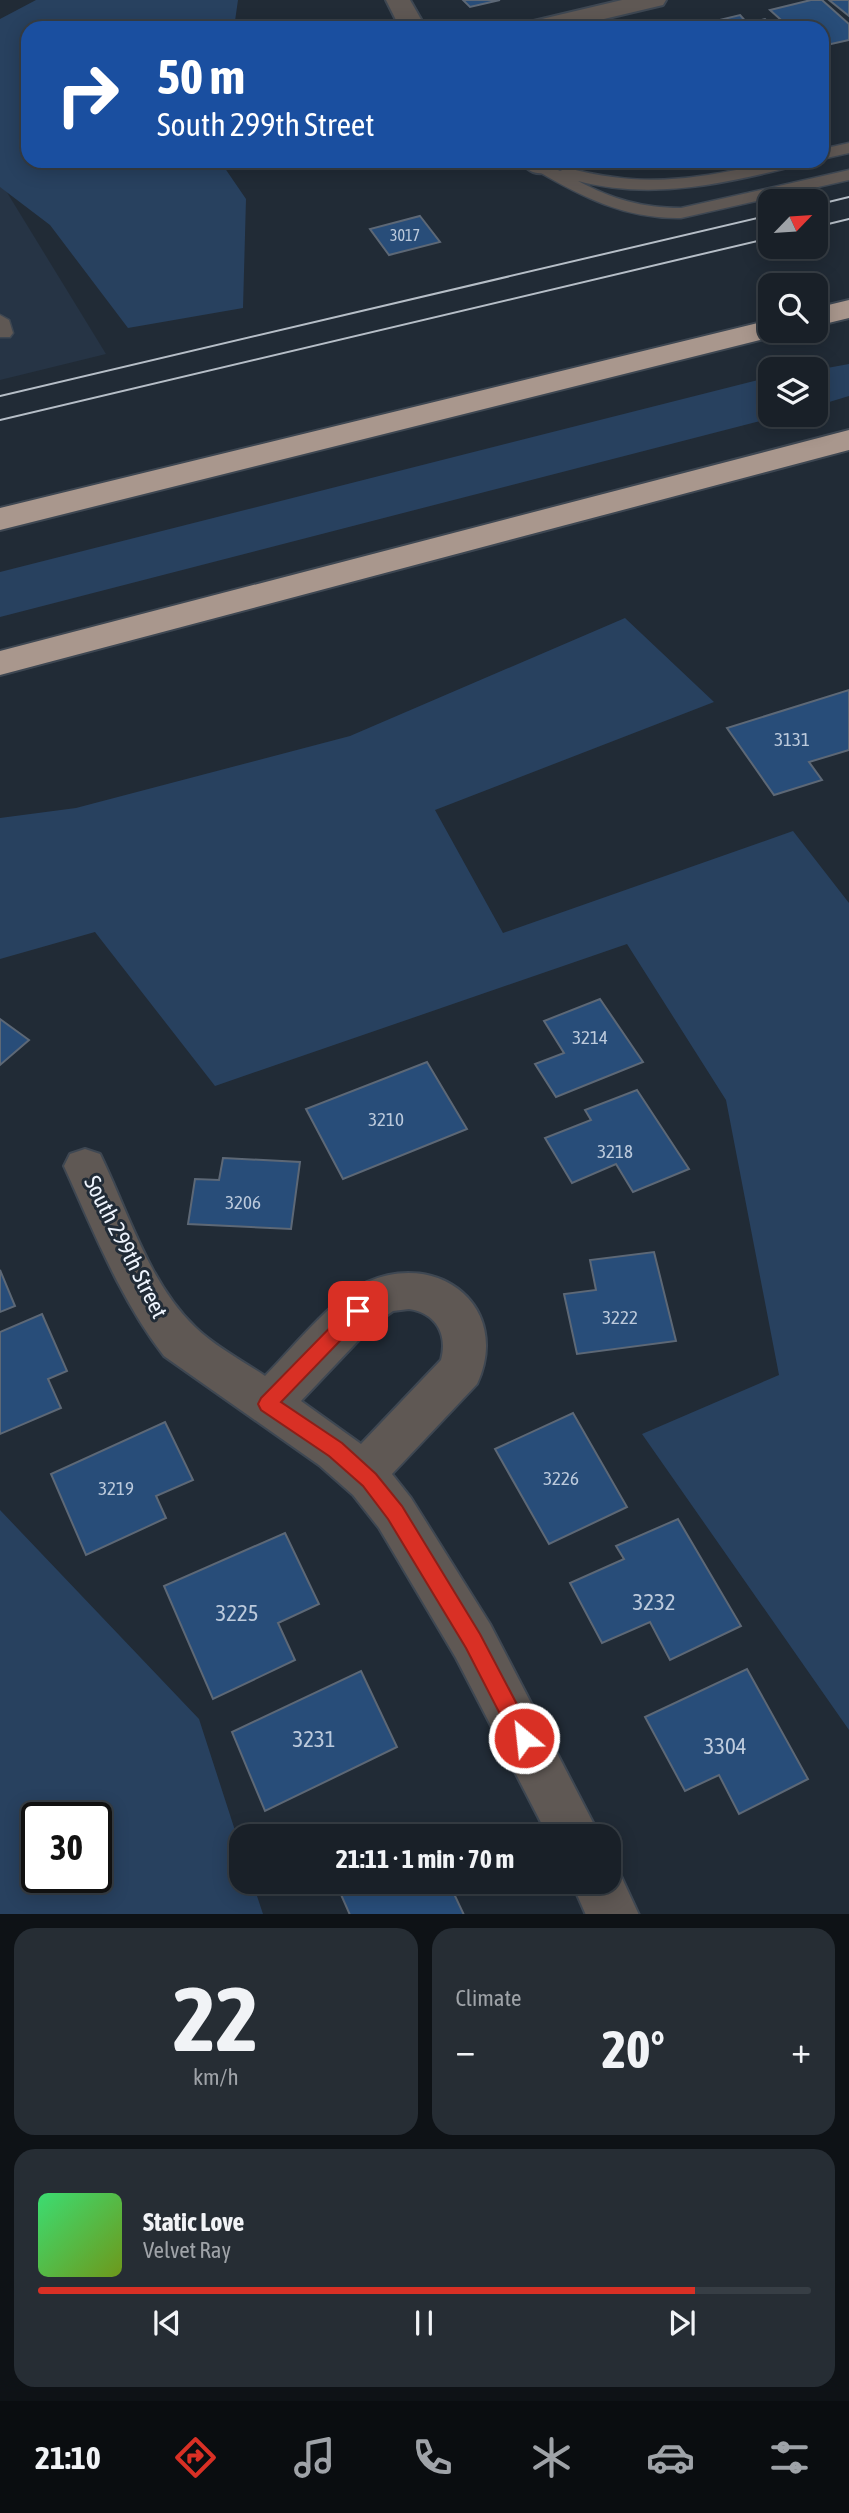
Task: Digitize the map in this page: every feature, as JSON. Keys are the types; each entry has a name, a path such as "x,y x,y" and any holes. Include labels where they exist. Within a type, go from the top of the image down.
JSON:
{"highway":[{"path":"0,519 758,332"},
{"path":"0,663 849,440"}],"street":[{"path":"398,0 408,21"},
{"path":"564,21 654,0"},
{"name":"South 299th Street","path":"85,1166 133,1270 166,1326 180,1342 335,1450 362,1474 395,1513 460,1619 569,1824"},
{"path":"268,1404 358,1311 373,1299 391,1292 411,1290 431,1295 448,1304 460,1318 466,1335 467,1353 461,1370 362,1474"},
{"path":"603,1894 613,1914"}],"lane":[{"path":"829,152 849,148"},
{"path":"544,168 604,202 661,214 681,213 849,175"},
{"path":"552,168 618,185 672,185 771,168"}],"shaded area":[{"path":"36,0 238,0 235,21 21,21 21,168 225,168 246,199 243,308 128,328 50,225 0,187 0,19"},
{"path":"0,181 106,354 0,380"},
{"path":"849,364 849,396 828,402 828,368"},
{"path":"758,380 758,421 0,617 0,572"},
{"path":"625,618 714,702 435,810 503,933 793,831 849,903 849,1730 642,1434 779,1375 726,1100 627,944 215,1086 95,932 0,959 0,818 76,808 350,736"},
{"path":"0,1510 199,1719 233,1824 229,1824 229,1894 256,1894 263,1914 0,1914"}],"building":[{"path":"463,0 500,0 470,7"},
{"path":"822,0 849,24 849,40 829,44 829,21 782,21 770,10"},
{"path":"829,0 849,0 849,16"},
{"path":"740,15 745,21 715,21"},
{"path":"420,216 440,242 389,255 370,229"},
{"path":"849,690 849,750 809,762 822,780 774,795 727,728"},
{"path":"600,999 643,1062 556,1097 535,1064 564,1053 544,1021"},
{"path":"0,1019 29,1040 0,1065"},
{"path":"427,1062 467,1129 343,1179 306,1109"},
{"path":"637,1090 689,1169 633,1192 616,1164 572,1183 545,1138 591,1120 585,1110"},
{"path":"223,1158 300,1162 291,1229 188,1224 195,1179 219,1180"},
{"path":"654,1252 676,1341 577,1354 564,1294 596,1290 590,1260"},
{"path":"0,1270 15,1306 0,1312"},
{"path":"42,1314 67,1371 48,1379 61,1408 0,1434 0,1332"},
{"path":"573,1413 627,1507 549,1544 495,1449"},
{"path":"165,1422 193,1480 156,1496 166,1518 86,1555 51,1474"},
{"path":"678,1519 741,1626 670,1660 650,1622 602,1643 570,1583 624,1559 616,1546"},
{"path":"285,1533 319,1604 278,1623 295,1660 213,1699 164,1586"},
{"path":"747,1669 808,1779 739,1814 719,1775 685,1791 645,1717"},
{"path":"361,1671 397,1747 265,1811 232,1732"},
{"path":"341,1894 454,1894 464,1914 350,1914"}],"tram line":[{"path":"828,202 849,197"},
{"path":"0,396 758,218"},
{"path":"828,224 849,219"},
{"path":"0,420 758,241"}],"route":[{"path":"358,1311 268,1404 335,1450 369,1480 395,1513 473,1641 524,1738"}]}
